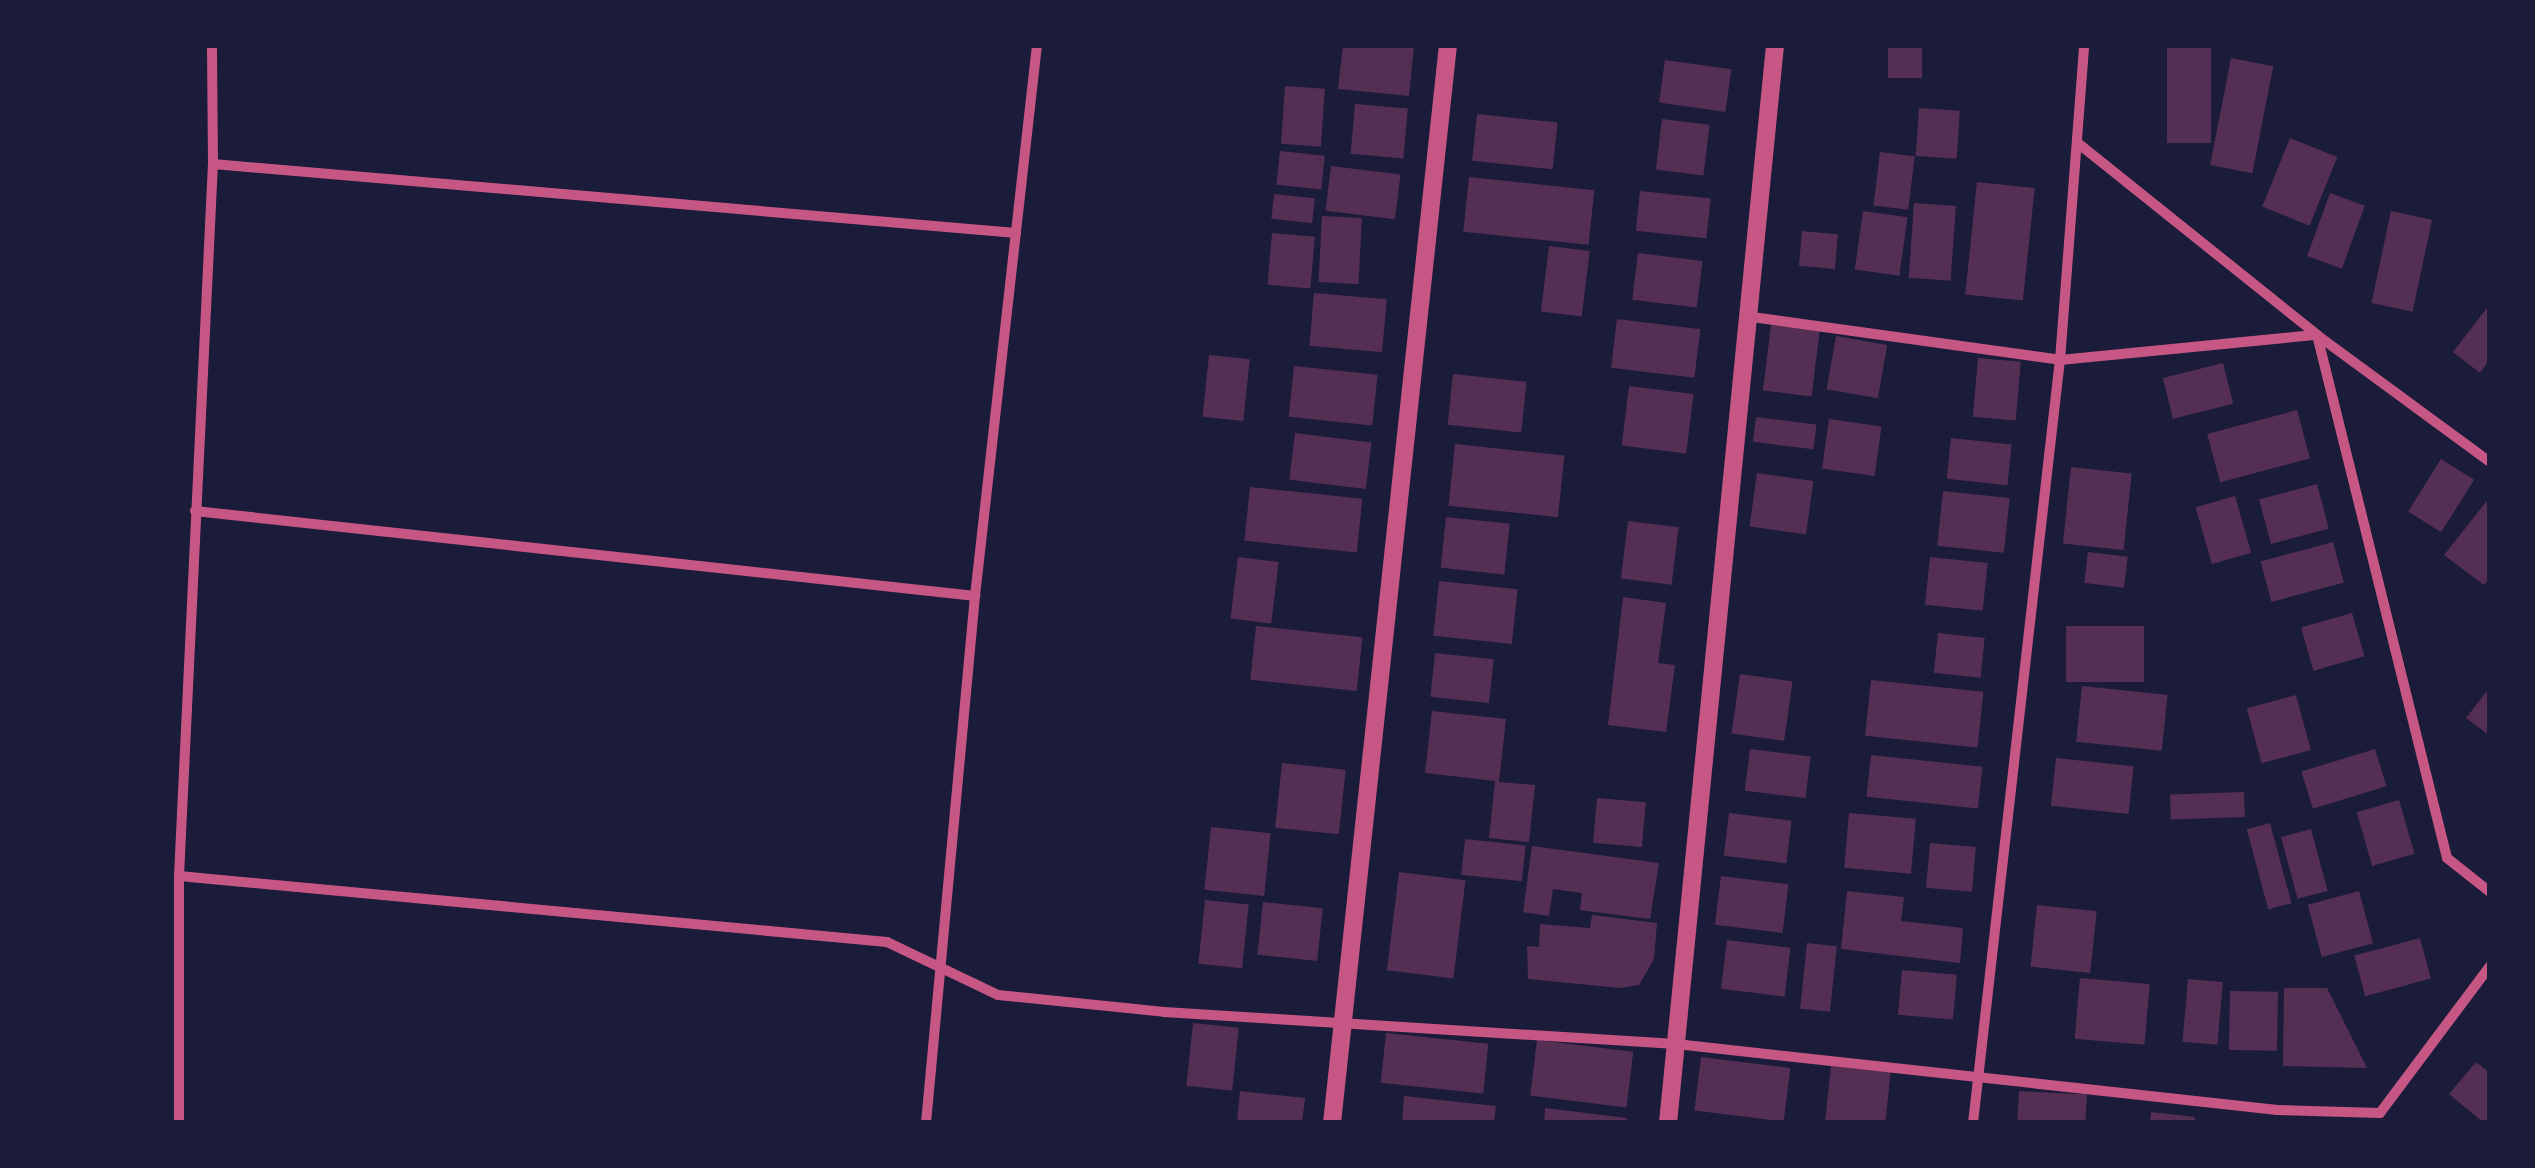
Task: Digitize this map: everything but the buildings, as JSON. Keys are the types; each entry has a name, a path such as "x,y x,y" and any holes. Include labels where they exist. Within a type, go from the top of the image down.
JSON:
{"street":[{"path":"179,1123 179,876 213,164 212,45"},
{"path":"926,1123 976,596 1037,45"},
{"path":"1332,1123 1448,45"},
{"path":"1668,1123 1752,316 1775,45"},
{"path":"1973,1123 2060,360 2084,45"},
{"path":"2079,144 2317,335 2490,462"},
{"path":"213,164 1016,233"},
{"path":"1752,316 2060,360 2317,335"},
{"path":"2317,335 2447,858 2490,892"},
{"path":"195,511 976,596"},
{"path":"179,876 887,942 998,995 1341,1023 1676,1044 2382,1118 2490,966"},
{"path":"2276,1123 2277,1110"}]}
